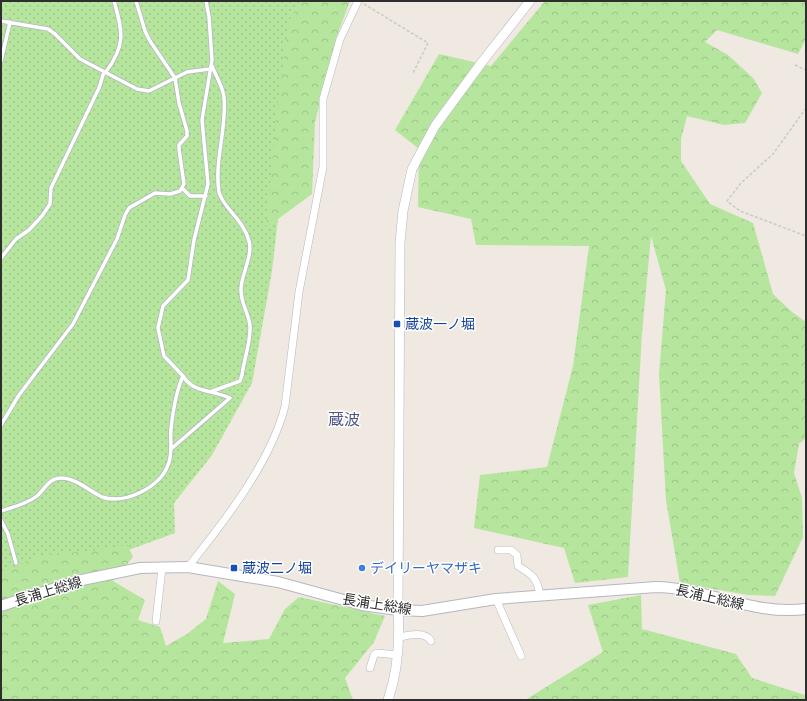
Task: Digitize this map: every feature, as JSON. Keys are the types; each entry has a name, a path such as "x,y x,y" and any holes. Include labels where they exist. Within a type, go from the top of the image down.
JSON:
{"main road":[{"name":"長浦上総線","path":"1,606 77,581 140,568 188,567 278,582 362,605 398,610 422,611 442,609 496,599 632,588 674,587 735,604 791,611 806,609"}],"street":[{"path":"188,567 224,522 256,471 281,421 299,292 323,167 323,99 340,39 358,1"},
{"path":"388,700 394,682 400,637 398,610 400,243 402,211 412,169 435,126 482,62 530,1"},
{"path":"498,550 511,550 517,555 518,566 530,573 538,582 540,596"},
{"path":"156,620 162,568"},
{"path":"496,599 521,656"},
{"path":"400,637 423,635 429,637 431,641"},
{"path":"370,668 374,655 397,655"}],"lane":[{"path":"1,258 16,239 29,230 42,216 50,204 52,188 105,72 115,59 120,49 122,37 120,22 114,1"},
{"path":"1,425 19,395 73,324 117,239 125,215 129,208 156,193 170,194 180,191 184,184 179,145 186,136 187,131 179,103 175,78 150,41 136,1"},
{"path":"171,449 230,398 223,394 198,389 187,382 164,356 158,328 158,322 163,306 188,280 194,240 208,184 202,120 211,67 211,38 206,1"},
{"path":"1,21 48,29 80,59 137,89 149,91 175,78 197,70 211,67"},
{"path":"1,61 8,21"},
{"path":"210,392 240,381 250,328 249,320 242,304 241,291 249,242 244,226 222,200 219,192 219,169 224,97 211,67"},
{"path":"182,188 190,196 206,196"},
{"path":"1,511 27,502 37,496 54,480 61,478 70,480 87,490 111,499 145,491 163,473 168,464 171,449 173,418 179,384 183,376"},
{"path":"1,520 8,534 16,563"}],"path":[{"path":"358,1 428,43 413,73"},
{"path":"795,65 806,70"},
{"path":"806,108 773,154 741,183 727,200 740,211 806,236"}],"green space":[{"path":"1,1 321,1 282,184 272,271 252,383 212,455 174,503 175,533 93,563 1,588"},
{"path":"302,1 350,1 338,33 315,122 312,194 266,228 278,101 289,20"},
{"path":"545,1 806,1 806,39 798,54 717,30 705,42 728,55 753,78 762,93 745,123 724,125 687,116 681,139 681,161 710,204 753,223 773,294 792,312 806,322 806,438 799,444 794,473 802,498 803,537 775,596 748,595 680,583 666,500 659,374 666,290 651,236 642,333 628,577 575,583 564,548 474,528 480,475 547,467 573,366 589,246 476,245 471,219 418,207 419,149 395,130 439,54 491,66"},
{"path":"127,544 133,557 113,581 145,600 138,620 160,627 166,646 187,634 206,619 218,581 235,594 223,643 269,639 285,609 299,597 385,616 374,642 345,678 353,700 1,700 1,572 43,555 100,550"},
{"path":"641,595 642,629 736,654 752,678 805,695 806,700 525,700 603,652 588,605"}],"waterway":[{"path":"1,7 1,27"}],"place":[{"name":"蔵波一ノ堀","path":"397,324"},
{"name":"蔵波二ノ堀","path":"234,568"},
{"name":"デイリーヤマザキ","path":"362,568"}],"district":[{"name":"蔵波","path":"344,419"}]}
